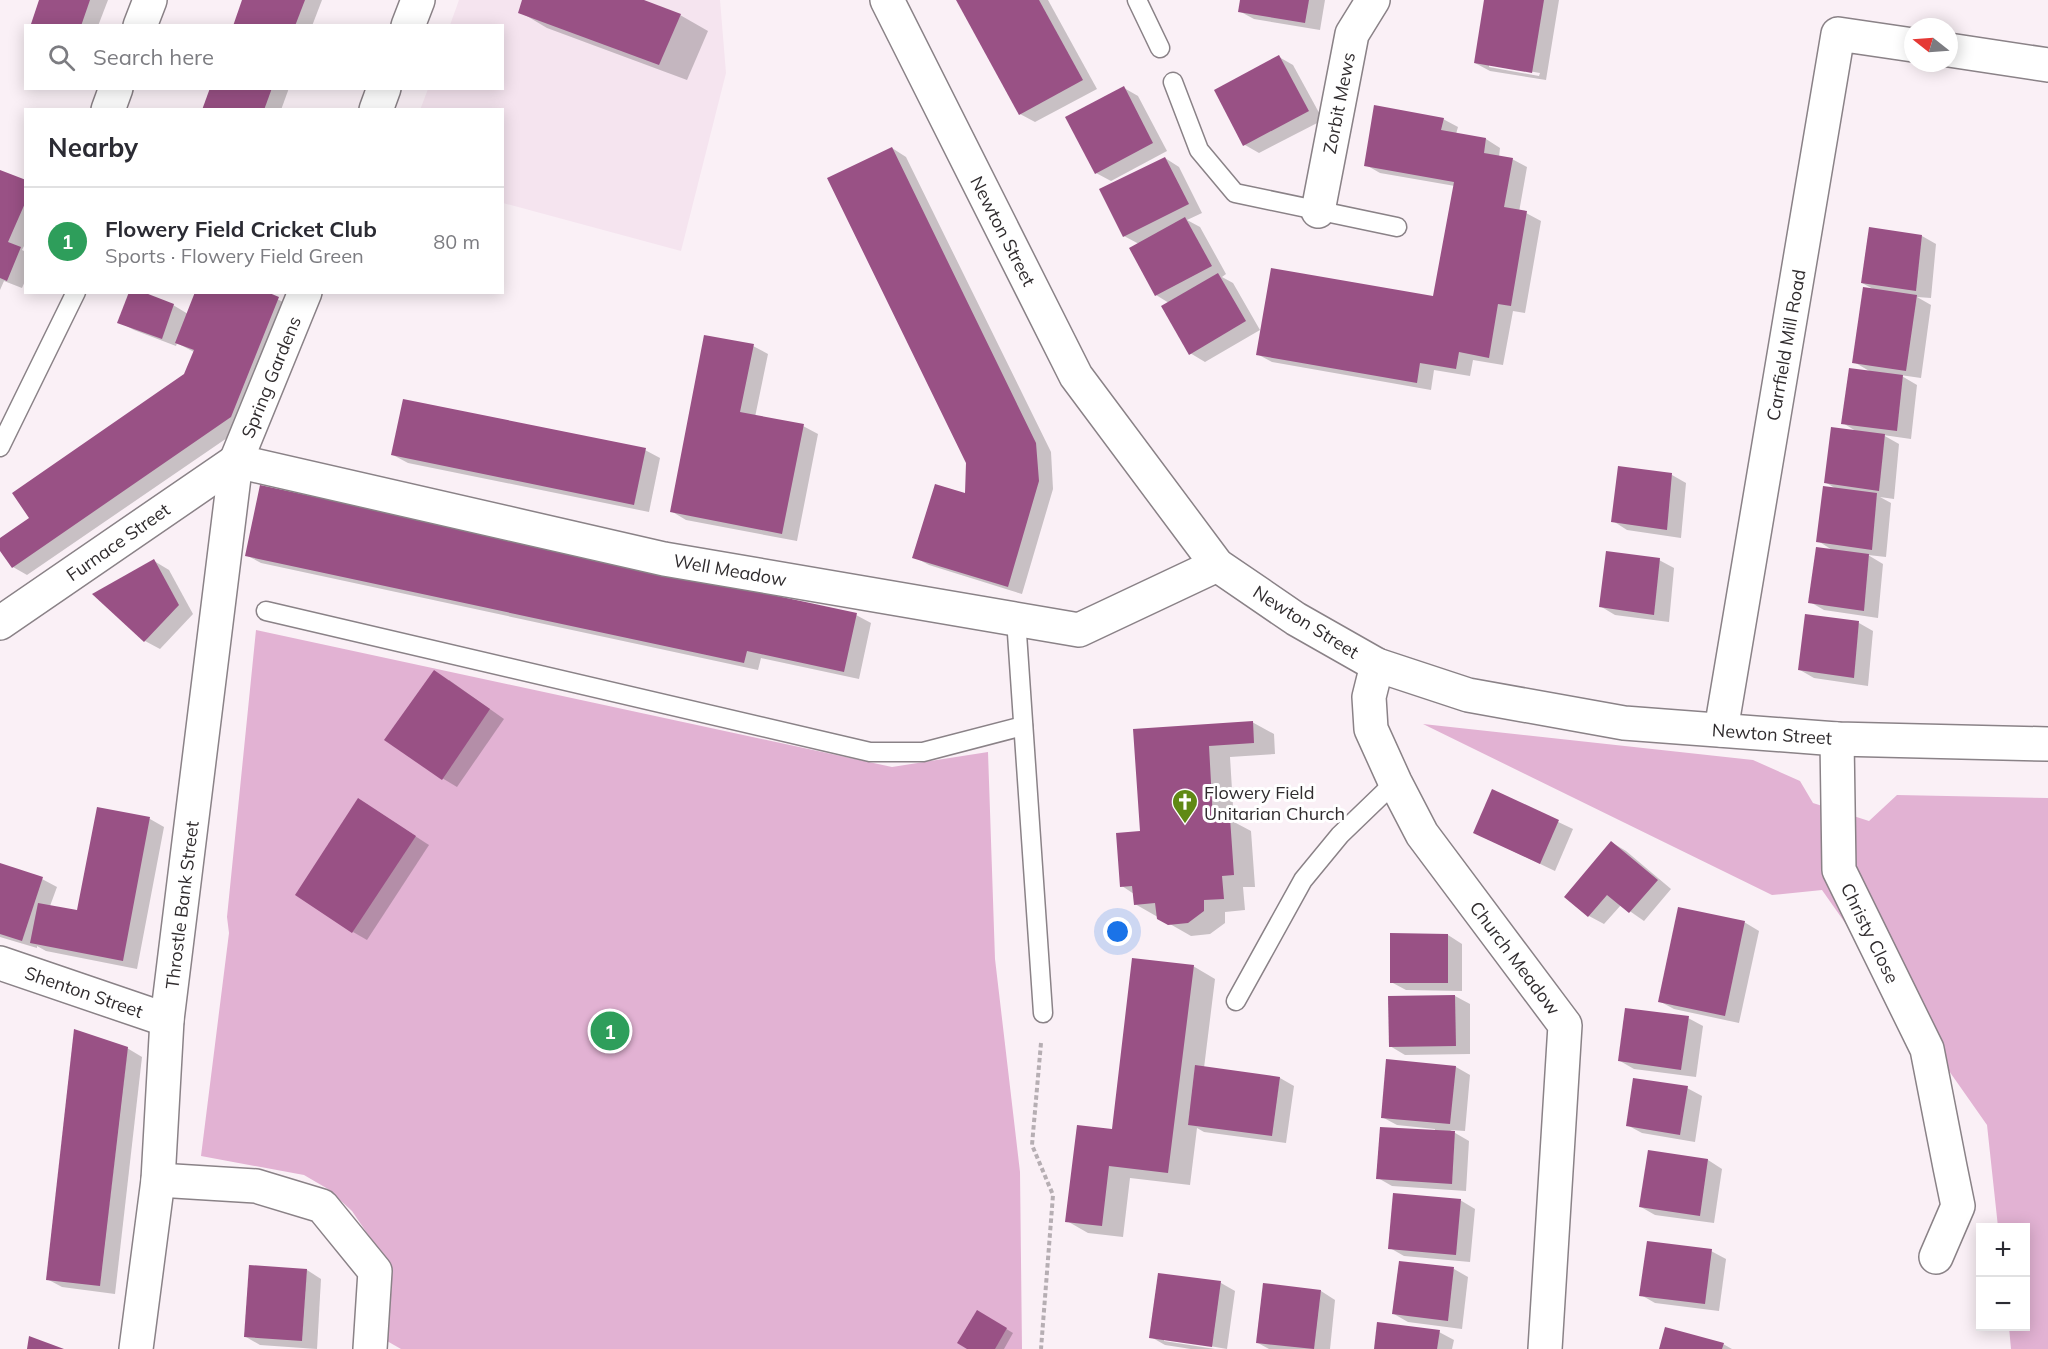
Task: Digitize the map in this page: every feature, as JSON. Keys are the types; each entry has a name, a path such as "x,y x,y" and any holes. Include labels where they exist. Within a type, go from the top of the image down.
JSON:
{"street":[{"path":"141,24 150,0"},
{"path":"409,24 418,0"},
{"name":"Newton Street","path":"887,0 1076,376 1217,565 1296,619 1377,665 1468,695 1624,723 1838,739 2048,744"},
{"name":"Zorbit Mews","path":"1318,211 1352,34 1373,0"},
{"name":"Carrfield Mill Road","path":"1721,730 1838,34 1904,44"},
{"path":"1958,51 2048,65"},
{"path":"109,108 115,90"},
{"path":"377,108 383,90"},
{"name":"Spring Gardens","path":"236,461 304,294"},
{"name":"Well Meadow","path":"236,461 664,559 1079,630 1217,565"},
{"name":"Furnace Street","path":"0,623 236,461"},
{"name":"Throstle Bank Street","path":"136,1349 158,1180 167,1020 236,461"},
{"name":"Church Meadow","path":"1377,665 1369,697 1371,729 1422,834 1565,1025 1545,1349"},
{"name":"Christy Close","path":"1838,739 1839,870 1927,1049 1958,1206 1936,1257"},
{"name":"Shenton Street","path":"0,963 167,1020"},
{"path":"158,1180 256,1186 322,1206 375,1271 370,1349"}],"lane":[{"path":"1137,0 1160,48"},
{"path":"1173,82 1199,150 1235,193 1397,227"},
{"path":"0,447 75,294"},
{"path":"266,611 870,752 923,752 1023,726"},
{"path":"1016,619 1043,1013"},
{"path":"1236,1000 1303,880 1340,835 1395,782"}],"path":[{"path":"1041,1349 1053,1195 1032,1145 1043,1013"}],"shaded area":[{"path":"459,0 720,0 726,73 681,251 504,203 504,108 421,108 428,90 504,90 504,24 450,24"},
{"path":"256,630 892,767 988,752 995,959 1020,1172 1022,1349 401,1349 380,1337 373,1242 352,1211 328,1189 304,1175 201,1156 229,933 227,917"},
{"path":"1423,724 1753,760 1800,781 1813,803 1869,821 1897,795 2048,798 2048,1349 2011,1349 2009,1331 2030,1331 2030,1223 1998,1223 1987,1125 1822,890 1772,895"}],"building":[{"path":"39,0 90,0 82,24 31,24"},
{"path":"242,0 305,0 296,24 234,24"},
{"path":"522,0 644,0 681,14 659,65 518,13"},
{"path":"956,0 1039,0 1083,80 1019,115"},
{"path":"1240,0 1309,0 1305,23 1238,12"},
{"path":"1484,0 1544,0 1532,73 1474,63"},
{"path":"1279,55 1309,111 1243,146 1214,90"},
{"path":"1124,86 1153,143 1095,174 1065,117"},
{"path":"209,90 271,90 265,108 203,108"},
{"path":"1374,105 1444,118 1441,130 1486,138 1484,153 1513,158 1504,207 1527,211 1511,306 1498,304 1489,358 1459,352 1456,369 1420,363 1417,383 1256,355 1271,268 1433,296 1454,182 1364,166"},
{"path":"892,147 1036,443 1039,481 1008,587 912,558 935,484 965,493 966,463 827,178"},
{"path":"1165,157 1189,204 1123,237 1099,189"},
{"path":"0,170 24,179 24,206 8,242 21,247 7,281 0,278"},
{"path":"1185,217 1212,266 1155,296 1129,248"},
{"path":"1869,227 1922,235 1916,291 1861,283"},
{"path":"1218,273 1246,321 1189,355 1161,306"},
{"path":"1863,287 1917,295 1906,371 1852,363"},
{"path":"128,294 148,294 174,304 162,339 117,323"},
{"path":"194,294 272,294 279,297 231,417 12,568 0,551 0,538 29,518 12,493 184,374 194,350 175,343"},
{"path":"704,335 754,344 740,412 804,424 782,534 670,512"},
{"path":"1849,368 1903,375 1897,431 1841,424"},
{"path":"403,399 646,448 634,505 391,455"},
{"path":"1831,427 1885,434 1879,491 1824,483"},
{"path":"1618,466 1672,473 1667,530 1611,522"},
{"path":"260,485 857,613 844,672 747,651 744,663 245,556"},
{"path":"1823,486 1877,493 1872,550 1816,542"},
{"path":"1816,547 1869,554 1864,611 1808,603"},
{"path":"1606,551 1660,558 1654,615 1599,607"},
{"path":"154,559 179,605 144,642 92,594"},
{"path":"1805,614 1859,621 1854,678 1798,670"},
{"path":"434,670 490,709 442,780 384,740"},
{"name":"Flowery Field Unitarian Church","path":"1253,721 1254,743 1209,746 1213,819 1230,818 1234,875 1222,876 1224,899 1204,900 1204,911 1188,923 1168,925 1157,919 1155,903 1134,905 1132,886 1120,887 1116,833 1140,831 1133,729"},
{"path":"1492,789 1559,820 1540,864 1473,833"},
{"path":"358,798 416,836 352,933 295,895"},
{"path":"97,807 150,817 123,961 30,943 38,903 77,910"},
{"path":"1611,841 1658,880 1629,913 1607,895 1588,917 1564,897"},
{"path":"0,863 43,877 22,941 0,934"},
{"path":"1678,907 1745,921 1725,1016 1658,1002"},
{"path":"1390,933 1448,934 1448,983 1390,983"},
{"path":"1132,958 1194,965 1168,1173 1109,1166 1102,1226 1065,1222 1077,1125 1112,1129"},
{"path":"1455,995 1456,1046 1389,1047 1388,996"},
{"path":"1625,1008 1689,1016 1681,1070 1618,1061"},
{"path":"74,1029 128,1047 100,1286 46,1280"},
{"path":"1386,1059 1456,1066 1450,1124 1381,1118"},
{"path":"1195,1065 1280,1077 1272,1136 1188,1125"},
{"path":"1633,1078 1688,1086 1680,1135 1626,1126"},
{"path":"1380,1127 1455,1131 1452,1184 1376,1179"},
{"path":"1648,1150 1708,1159 1700,1216 1639,1207"},
{"path":"1393,1193 1461,1199 1456,1255 1388,1249"},
{"path":"1647,1241 1712,1249 1705,1304 1639,1296"},
{"path":"1399,1261 1454,1267 1448,1321 1392,1314"},
{"path":"249,1265 307,1269 302,1341 244,1337"},
{"path":"1158,1273 1221,1281 1212,1347 1149,1338"},
{"path":"1263,1283 1321,1290 1314,1349 1256,1343"},
{"path":"977,1310 1007,1328 995,1349 967,1349 957,1343"},
{"path":"1377,1322 1440,1330 1437,1349 1374,1349"},
{"path":"1665,1327 1724,1343 1722,1349 1659,1349"},
{"path":"29,1336 64,1349 27,1349"}],"place":[{"name":"Flowery Field Unitarian Church","path":"1185,825"},
{"name":"Flowery Field Cricket Club","path":"610,1031"}]}
